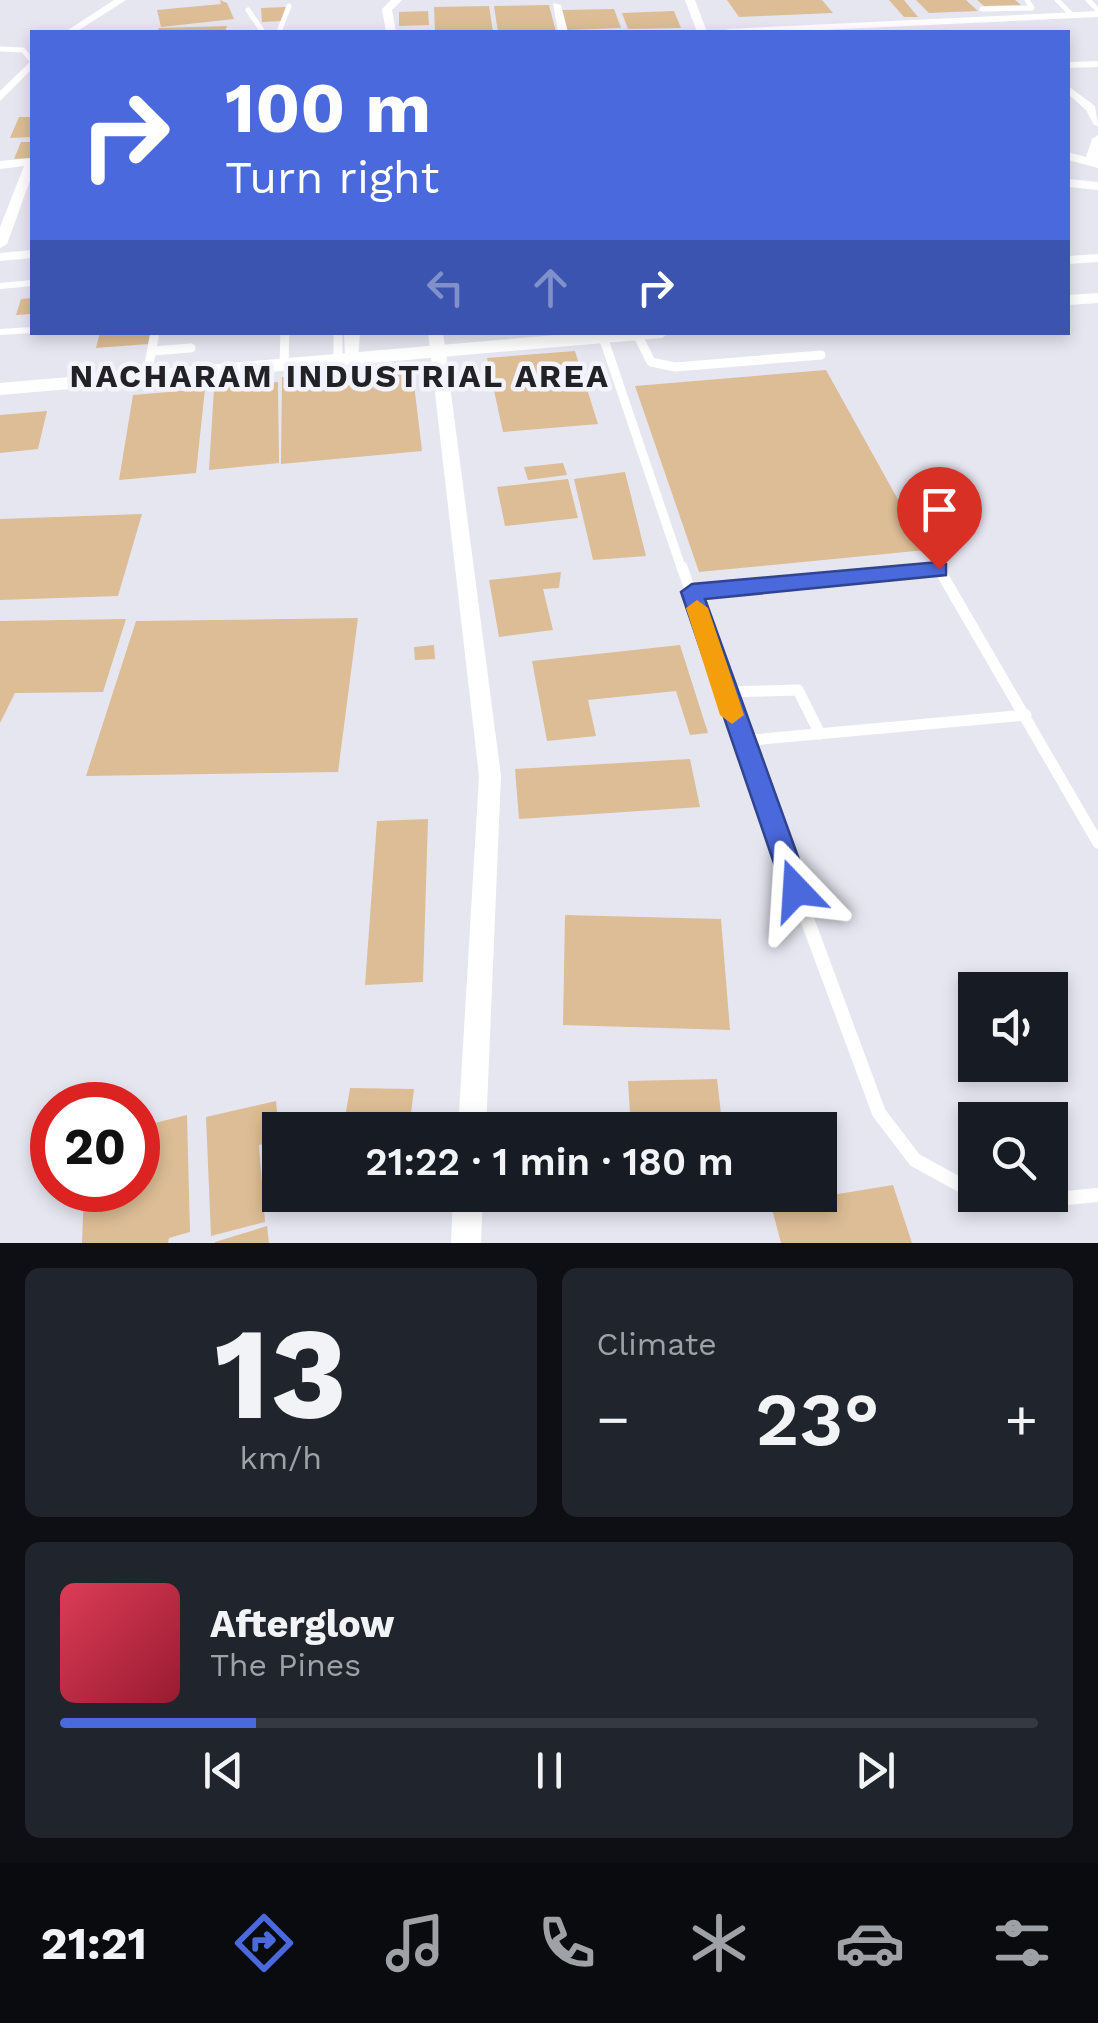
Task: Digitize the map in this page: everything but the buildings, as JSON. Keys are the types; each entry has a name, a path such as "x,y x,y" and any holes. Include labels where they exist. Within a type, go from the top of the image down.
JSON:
{"street":[{"path":"73,30 121,0"},
{"path":"391,30 387,9 397,0"},
{"path":"690,0 701,30"},
{"path":"556,6 562,30"},
{"path":"768,30 1098,12"},
{"path":"1070,65 1098,64"},
{"path":"0,98 30,68"},
{"path":"1070,91 1087,104 1098,123"},
{"path":"1094,163 1098,139"},
{"path":"0,164 30,162"},
{"path":"0,244 30,167"},
{"path":"1070,183 1098,186"},
{"path":"0,257 30,254"},
{"path":"1070,260 1098,258"},
{"path":"1070,300 1098,298"},
{"path":"345,357 351,335"},
{"path":"0,388 345,357 437,341 628,335"},
{"path":"437,341 490,776 473,1112"},
{"path":"466,1243 467,1212"}],"lane":[{"path":"973,0 991,19"},
{"path":"982,9 1032,8 1027,0"},
{"path":"1057,0 1072,15"},
{"path":"1088,0 1098,12"},
{"path":"280,30 289,6"},
{"path":"248,10 262,30"},
{"path":"0,50 23,50 30,65"},
{"path":"0,286 30,283"},
{"path":"0,332 30,330"},
{"path":"147,375 155,335"},
{"path":"284,363 285,335"},
{"path":"339,335 345,357"},
{"path":"654,335 651,362 675,367 821,355"},
{"path":"603,337 740,741 878,1113 915,1160 958,1183"},
{"path":"152,350 190,348"},
{"path":"692,592 939,569 1098,843"},
{"path":"724,692 798,690 820,734"},
{"path":"740,741 1026,715"},
{"path":"1068,1198 1098,1195"}],"slow traffic":[{"path":"697,608 732,715"}],"district":[{"name":"NACHARAM INDUSTRIAL AREA","path":"340,376"}],"route":[{"path":"796,890 740,741 692,592 939,569"}]}
